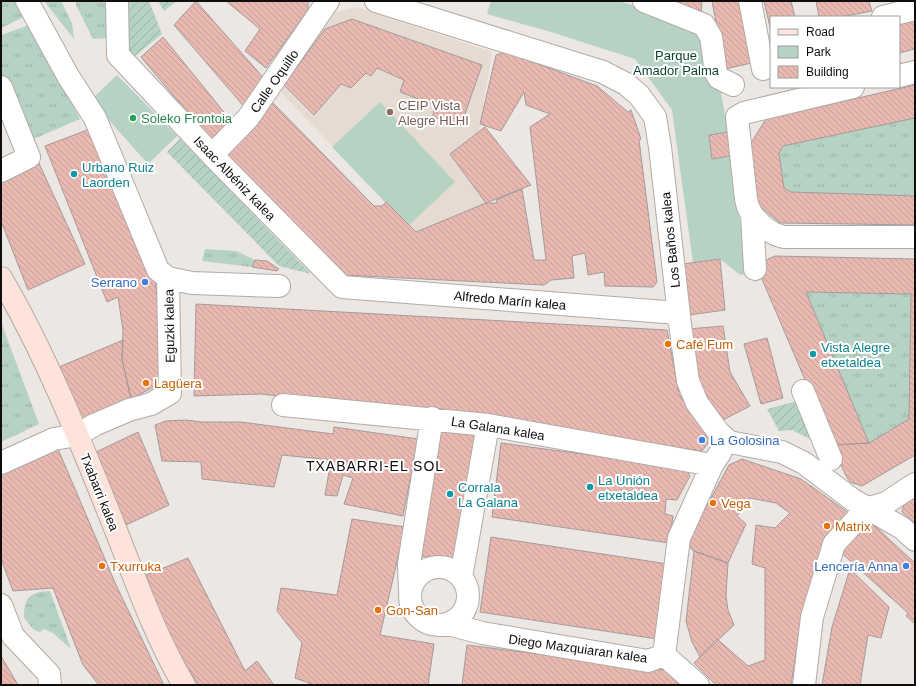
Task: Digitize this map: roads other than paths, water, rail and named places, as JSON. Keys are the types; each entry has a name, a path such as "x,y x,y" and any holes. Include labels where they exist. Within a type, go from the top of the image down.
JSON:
{"street":[{"name":"Eguzki kalea","path":"27,1 68,76 95,118 158,270 168,278 170,393 151,404 129,410 94,425 77,435"},
{"name":"Isaac Albéniz kalea","path":"117,1 118,54 212,155 342,287"},
{"name":"Calle Oquillo","path":"212,155 248,118 328,1"},
{"name":"Los Baños kalea","path":"376,1 602,72 626,84 639,95 655,117 660,147 678,313 688,381 696,402 719,433 729,442"},
{"path":"644,1 704,25 711,38 716,72 719,78 733,85"},
{"path":"750,1 765,46 763,69"},
{"path":"887,16 915,9"},
{"path":"900,76 915,72"},
{"path":"1,88 29,157 1,171"},
{"path":"849,88 744,113 737,117 748,207 752,216 762,226 774,235 784,237 915,237"},
{"path":"752,216 754,269"},
{"name":"Txabarri kalea","path":"1,278 7,294 77,435 161,640 184,685"},
{"path":"168,278 192,283 279,286"},
{"name":"Alfredo Marín kalea","path":"342,287 678,313"},
{"path":"803,391 831,459"},
{"name":"La Galana kalea","path":"283,405 432,418 488,425 712,465"},
{"path":"410,590 413,582 419,574 426,569 436,566 454,571 461,576 468,592 468,600 461,616 448,624 430,625 416,615 409,599 409,564 432,418"},
{"path":"461,576 488,425"},
{"path":"1,463 54,440 77,435"},
{"path":"664,655 679,538 712,465 721,450 729,442 782,452 804,463 866,509 902,528 915,540"},
{"path":"804,685 812,617 834,544 866,509 886,504 915,484"},
{"path":"1,605 13,636 49,674 50,685"},
{"name":"Diego Mazquiaran kalea","path":"448,624 482,633 648,661 664,655 698,685"}],"place":[{"name":"CEIP Vista Alegre HLHI","path":"390,112"},
{"name":"Soleko Frontoia","path":"133,118"},
{"name":"Urbano Ruiz Laorden","path":"74,174"},
{"name":"Serrano","path":"145,282"},
{"name":"Café Fum","path":"668,344"},
{"name":"Vista Alegre etxetaldea","path":"813,354"},
{"name":"Lagüera","path":"146,383"},
{"name":"La Golosina","path":"702,440"},
{"name":"La Unión etxetaldea","path":"590,487"},
{"name":"Corrala La Galana","path":"450,494"},
{"name":"Vega","path":"713,503"},
{"name":"Matrix","path":"827,526"},
{"name":"Txurruka","path":"102,566"},
{"name":"Lencería Anna","path":"906,566"},
{"name":"Gon-San","path":"378,610"}],"district":[{"name":"TXABARRI-EL SOL","path":"375,466"}],"park label":[{"name":"Parque Amador Palma","path":"676,62"}]}
